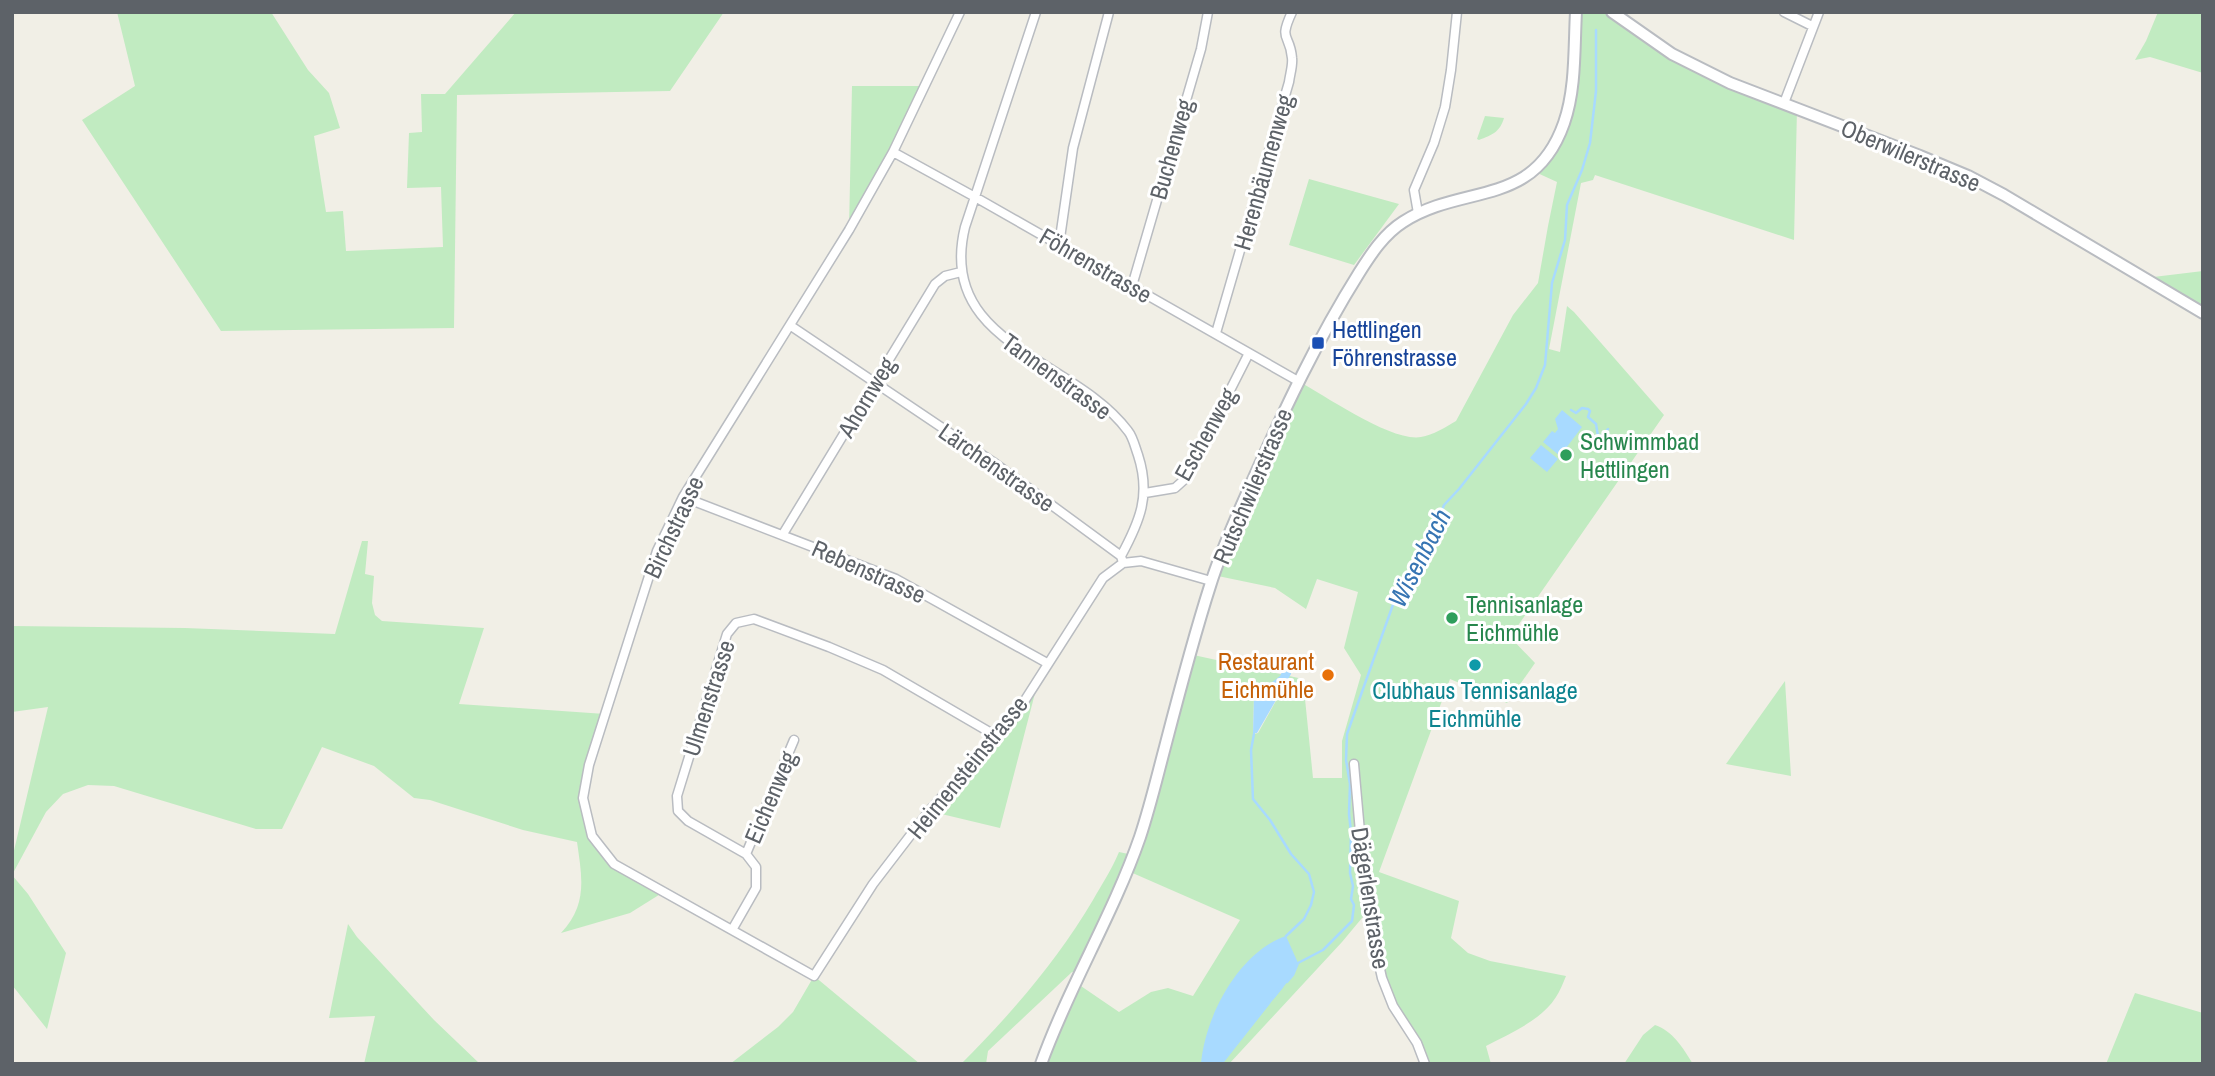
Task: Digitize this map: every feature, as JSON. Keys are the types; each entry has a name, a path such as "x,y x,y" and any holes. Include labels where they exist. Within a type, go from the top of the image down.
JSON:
{"street":[{"name":"Birchstrasse","path":"814,976 614,864 592,836 583,798 589,765 657,551 683,497 849,230 892,152 960,12"},
{"name":"Tannenstrasse","path":"1036,12 962,240 961,272 976,309 986,323 1108,408 1130,433 1142,468 1145,494 1136,528 1122,559"},
{"path":"1059,245 1073,148 1109,12"},
{"name":"Buchenweg","path":"1132,286 1201,49 1208,12"},
{"name":"Herenbäumenweg","path":"1216,333 1289,82 1293,60 1285,38 1285,27 1292,12"},
{"path":"1418,214 1414,190 1434,143 1445,107 1457,12"},
{"name":"Rutschwilerstrasse","path":"1041,1064 1055,1025 1128,871 1211,580 1298,381 1337,308 1376,247 1389,232 1418,214 1504,188 1533,171 1546,157 1557,140 1569,106 1576,12"},
{"name":"Oberwilerstrasse","path":"1612,12 1689,64 1730,83 1968,176 2203,313"},
{"path":"1784,12 1812,26"},
{"path":"1784,103 1819,12"},
{"name":"Föhrenstrasse","path":"892,152 1298,381"},
{"name":"Ahornweg","path":"783,534 935,284 945,276 961,272"},
{"name":"Lärchenstrasse","path":"791,326 993,462 1122,559"},
{"name":"Eschenweg","path":"1145,494 1175,488 1185,479 1250,353"},
{"name":"Rebenstrasse","path":"683,497 896,579 1047,663"},
{"path":"1122,559 1141,561 1211,580"},
{"name":"Heimensteinstrasse","path":"814,976 873,884 913,832 955,781 1011,722 1104,578 1122,559"},
{"name":"Ulmenstrasse","path":"746,854 688,821 678,811 677,796 727,634 736,623 754,620 883,670 998,737"},
{"name":"Eichenweg","path":"746,854 794,740"},
{"name":"Dägerlenstrasse","path":"1354,764 1367,911 1382,978 1393,1006 1417,1043 1425,1064"},
{"path":"732,930 756,888 756,867 746,854"}],"green space":[{"path":"117,12 271,12 308,70 329,93 340,128 314,136 326,212 343,211 346,251 443,247 441,187 407,188 409,133 422,132 421,94 445,94 516,12 724,12 670,91 457,95 454,328 221,331 82,120 135,86"},
{"path":"1576,12 1612,12 1656,43 1797,109 1794,240 1595,175 1593,180 1581,183 1549,349 1560,352 1567,306 1664,415 1510,637 1535,663 1507,703 1450,679 1379,872 1459,901 1451,938 1468,953 1490,961 1566,976 1556,997 1534,1020 1486,1046 1491,1064 1425,1064 1393,1006 1367,912 1229,1064 1041,1064 1075,982 1119,1012 1151,992 1168,988 1193,996 1240,920 1128,871 1080,972 1072,972 988,1051 986,1064 961,1064 998,1026 1049,966 1079,923 1119,852 1133,855 1189,654 1303,679 1313,778 1342,778 1342,741 1361,675 1344,648 1358,592 1317,579 1306,609 1275,588 1213,575 1298,381 1376,425 1408,437 1430,435 1456,421 1513,315 1538,283 1557,182 1533,171 1564,123","holes":["1287,681 1258,733 1253,733 1254,696 1271,684"]},
{"path":"2158,12 2203,12 2203,73 2150,57 2135,60"},
{"path":"852,86 924,86 849,230"},
{"path":"1485,116 1504,118 1495,132 1479,140 1477,139"},
{"path":"1309,179 1399,204 1354,265 1289,245"},
{"path":"2203,271 2203,313 2145,278"},
{"path":"362,541 368,541 365,574 374,576 372,603 375,615 382,621 484,628 459,704 605,714 583,798 592,836 614,864 662,893 630,913 561,933 576,912 581,890 577,842 523,830 430,800 414,798 374,766 322,747 282,829 256,829 114,786 88,785 63,794 46,812 12,875 12,859 48,707 12,712 12,626 185,628 335,634"},
{"path":"1040,674 1000,828 929,811 998,737"},
{"path":"1785,681 1791,776 1726,764"},
{"path":"12,875 28,894 66,953 47,1029 12,985"},
{"path":"348,924 434,1020 480,1064 364,1064 375,1016 329,1018"},
{"path":"814,976 920,1064 730,1064 793,1012"},
{"path":"2135,993 2203,1013 2203,1064 2106,1064"},
{"path":"1655,1025 1672,1036 1693,1064 1624,1064 1643,1035"}],"water":[{"path":"1562,410 1582,427 1560,456 1543,442 1552,431 1555,433 1558,429 1555,419"},
{"path":"1541,445 1558,459 1547,472 1530,458"},
{"path":"1288,663 1291,666 1291,674 1257,733 1253,733 1254,696 1280,676"},
{"path":"1286,936 1298,963 1293,975 1221,1064 1201,1064 1209,1026 1227,988 1253,956"}],"waterway":[{"name":"Wisenbach","path":"1287,982 1298,963 1323,950 1352,921 1354,905 1351,899 1353,886 1350,873 1347,734 1395,599 1404,586 1411,566 1438,522 1444,505 1526,404 1545,365 1552,283 1565,240 1567,205 1590,143 1596,91 1596,30"},
{"path":"1571,410 1576,413 1582,408 1588,409 1588,417 1596,424 1598,436 1602,436 1608,429"},
{"path":"1254,734 1251,750 1253,799 1291,854 1309,874 1314,892 1304,919 1286,936"},
{"name":"Wisenbach","path":"1273,998 1282,987"},
{"name":"Wisenbach","path":"1221,1064 1269,1003"}],"place":[{"name":"Hettlingen Föhrenstrasse","path":"1318,343"},
{"name":"Schwimmbad Hettlingen","path":"1566,455"},
{"name":"Tennisanlage Eichmühle","path":"1452,618"},
{"name":"Clubhaus Tennisanlage Eichmühle","path":"1475,665"},
{"name":"Restaurant Eichmühle","path":"1328,675"}]}
